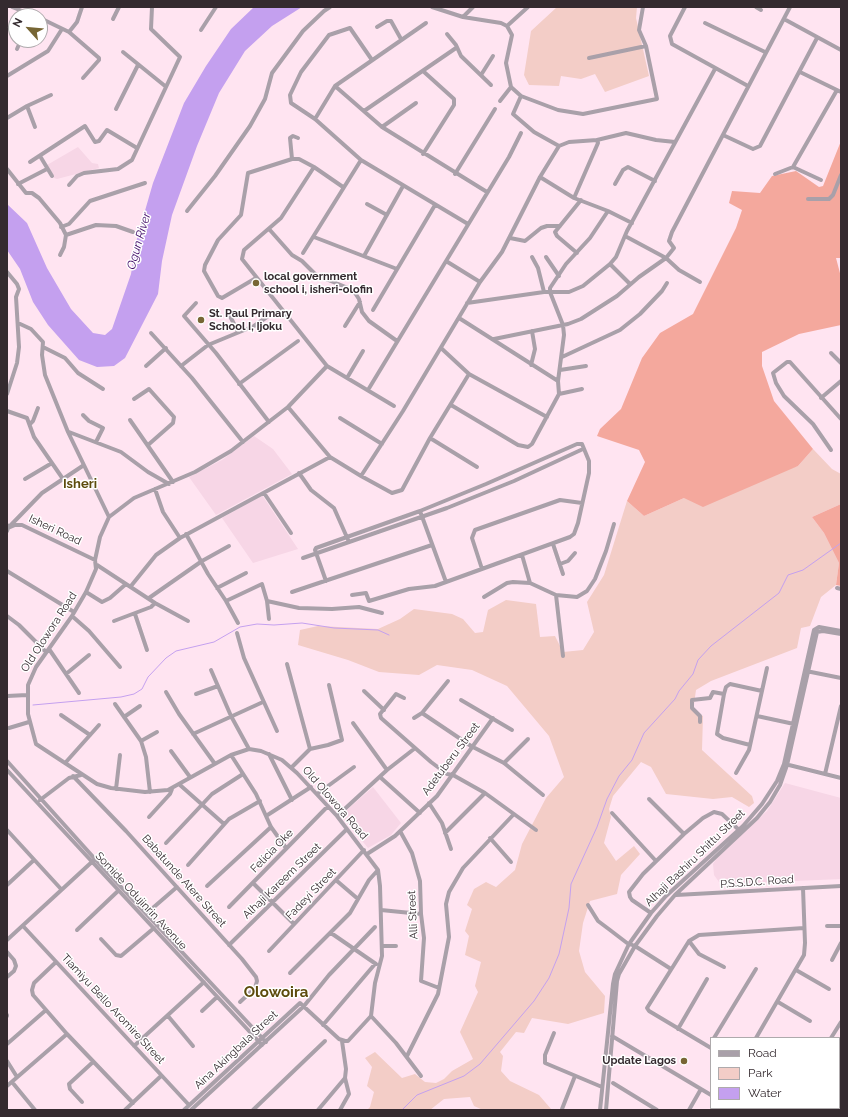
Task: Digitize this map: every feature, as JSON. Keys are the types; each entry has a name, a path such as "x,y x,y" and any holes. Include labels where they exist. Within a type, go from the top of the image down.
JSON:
{"street":[{"path":"69,32 77,22 82,7"},
{"path":"113,19 119,7"},
{"path":"68,185 77,176 84,173 118,169 131,162 165,86 180,57 151,29 152,7"},
{"path":"201,30 216,7"},
{"path":"188,211 250,126 265,99 272,73 303,31 330,7"},
{"path":"432,7 462,17 501,23 507,26 512,35 506,62 511,87 521,96 558,110 583,114 630,103 655,100 657,97 646,46 638,25 643,7"},
{"path":"462,17 473,7"},
{"path":"507,26 528,7"},
{"path":"685,7 670,36 671,42 678,48 748,86"},
{"path":"756,7 761,10"},
{"path":"494,339 573,322 586,316 617,296 630,284 666,258 674,248 670,241 672,232 724,135 765,52 790,7"},
{"path":"784,19 841,50"},
{"path":"377,26 387,21 391,21 402,39"},
{"path":"48,22 69,32 99,60 83,78"},
{"path":"314,119 335,86 426,23"},
{"path":"705,23 765,52"},
{"path":"372,60 350,28 329,35 301,72 290,98 291,103 314,119 361,160 468,224"},
{"path":"7,76 48,51 62,29"},
{"path":"447,34 456,45 456,48 461,56 490,85"},
{"path":"724,135 753,149 760,146 817,38"},
{"path":"589,58 646,46"},
{"path":"364,111 456,48"},
{"path":"123,52 165,86"},
{"path":"480,74 493,56"},
{"path":"116,110 138,65"},
{"path":"467,303 544,292 563,293 575,290 610,264 616,256 625,236 715,69"},
{"path":"423,71 454,99 454,105 423,154"},
{"path":"775,174 793,167 839,91 800,72"},
{"path":"335,86 382,127 455,174 487,192"},
{"path":"500,101 511,87"},
{"path":"7,118 27,106 51,95"},
{"path":"521,96 513,114 534,132 559,146"},
{"path":"382,127 416,103"},
{"path":"27,106 35,127"},
{"path":"455,174 494,109"},
{"path":"30,162 85,126 95,142 99,141 107,130 137,148"},
{"path":"368,390 487,192 510,157 522,133"},
{"path":"361,476 441,348 480,282 502,252 540,177 559,146 569,142 597,140 626,133 661,141 675,142"},
{"path":"292,159 290,138 292,136 298,138"},
{"path":"574,198 598,143 597,140"},
{"path":"40,156 52,176"},
{"path":"256,278 222,298 218,296 205,274 204,268 218,240 241,215 248,173 292,159 302,160 343,187"},
{"path":"303,253 361,160"},
{"path":"314,167 285,212 269,229 244,250 242,259 327,366 394,406"},
{"path":"614,184 623,170 628,167 655,181"},
{"path":"793,167 821,180"},
{"path":"7,169 26,193 32,193 38,198 60,224 66,235 64,247 60,254"},
{"path":"18,184 48,169"},
{"path":"808,198 829,199 833,195 841,176"},
{"path":"540,177 574,198 608,211 632,223"},
{"path":"61,227 68,224 90,201 145,183"},
{"path":"364,256 403,186"},
{"path":"577,253 555,234 581,200"},
{"path":"367,204 387,214"},
{"path":"373,310 435,205"},
{"path":"451,405 525,447 532,444 559,394 558,381 564,341 563,324 550,292 552,285 566,264 577,253 608,211"},
{"path":"66,235 96,225 116,226 133,232"},
{"path":"510,238 525,241 541,228 547,226 560,226"},
{"path":"269,229 292,255 302,261 316,275 353,290 360,302 362,312 369,321 397,341"},
{"path":"625,236 666,258 679,270 700,282"},
{"path":"314,237 397,269"},
{"path":"532,257 538,268 544,292"},
{"path":"546,257 559,276"},
{"path":"446,261 480,282"},
{"path":"610,264 630,284"},
{"path":"7,272 18,285 16,297 19,356 7,394"},
{"path":"562,356 620,330 640,314 662,291 667,283"},
{"path":"345,326 360,302"},
{"path":"196,303 184,316 269,422"},
{"path":"228,312 238,332"},
{"path":"182,366 208,345 254,326 274,312"},
{"path":"459,318 558,381"},
{"path":"18,323 37,334 44,342 42,355 45,375 68,432 109,517"},
{"path":"531,365 535,349 532,331"},
{"path":"151,332 182,366 243,442"},
{"path":"239,384 298,342"},
{"path":"43,347 65,358 78,373 102,389"},
{"path":"146,366 166,348"},
{"path":"441,348 469,374 547,417"},
{"path":"347,378 363,351"},
{"path":"831,353 841,363"},
{"path":"831,450 813,424 784,396 776,383 773,373 789,362 841,419"},
{"path":"188,621 97,565 95,560 100,537 109,517 134,498 171,483 219,459 288,407 327,366"},
{"path":"560,370 586,366"},
{"path":"288,407 330,457 392,493 399,492 402,490 430,438 469,374"},
{"path":"821,398 841,381"},
{"path":"134,399 148,389 174,417 173,423 148,445"},
{"path":"559,394 582,389"},
{"path":"30,424 33,421 38,408"},
{"path":"7,411 25,416 30,424 34,437 63,479"},
{"path":"83,415 89,421 103,428 96,442"},
{"path":"340,418 382,444"},
{"path":"130,420 148,445 171,483"},
{"path":"68,432 121,452 148,472 171,483"},
{"path":"430,438 477,467"},
{"path":"326,581 316,554 316,548 420,511 511,474 580,443 590,465 578,523 574,534 553,544 435,586 409,589 370,601 368,600 366,593 352,595"},
{"path":"303,558 422,517 514,481 583,449"},
{"path":"131,586 156,555 186,534 330,457"},
{"path":"25,479 52,464"},
{"path":"7,528 38,497 84,465"},
{"path":"300,473 311,490 334,508 349,542"},
{"path":"511,474 514,481"},
{"path":"155,489 163,512 180,538"},
{"path":"264,493 291,533"},
{"path":"482,569 472,538 475,530 560,500 582,503"},
{"path":"420,511 446,582"},
{"name":"Isheri Road","path":"7,528 18,524 22,525 95,560"},
{"path":"484,597 506,583 513,582 530,583 556,595 574,598 590,588 601,565 614,524"},
{"path":"186,534 216,588 226,601 238,623"},
{"path":"292,592 432,544"},
{"path":"553,544 563,574"},
{"path":"149,598 202,562 229,546"},
{"path":"560,564 568,561 575,553"},
{"path":"522,555 530,583"},
{"name":"Old Olowora Road","path":"97,565 86,592 73,614 31,674 27,695 29,722 36,744 66,762 81,775 102,786 116,789 150,792 172,789 190,777 231,755 256,749 282,760 292,767 328,806 366,852 378,870 382,910 382,956 377,965 371,1016"},
{"path":"7,571 73,614 120,667"},
{"path":"216,588 246,573"},
{"path":"86,592 102,602 110,598 126,584"},
{"path":"226,601 261,584 263,586 267,601 269,618"},
{"path":"556,595 563,656"},
{"path":"267,601 299,608 332,609 360,607 382,613"},
{"path":"114,621 152,607 155,602"},
{"path":"135,614 147,650"},
{"path":"7,616 48,650 79,693"},
{"path":"817,630 822,627 841,633"},
{"path":"817,630 841,633"},
{"name":"Alhaji Bashiru Shittu Street","path":"606,1110 617,981 635,946 657,916 675,895 768,804 780,785 817,630"},
{"path":"237,633 242,654 277,732"},
{"path":"66,674 79,665 89,655"},
{"path":"287,664 310,749"},
{"path":"736,774 750,745 767,668"},
{"path":"211,670 231,716 249,750"},
{"path":"806,671 841,678"},
{"path":"414,718 422,713 448,680"},
{"path":"750,745 723,738 717,734 724,694 726,687 730,684 762,690"},
{"path":"292,767 310,749 342,740 329,685"},
{"path":"196,694 218,686"},
{"path":"364,691 384,710"},
{"path":"166,692 214,764"},
{"path":"700,722 700,716 692,708 692,700 710,698 713,692 724,694"},
{"path":"404,698 396,694 380,717 414,749 445,772 453,774 485,793 536,830"},
{"path":"7,696 27,695"},
{"path":"461,700 512,730"},
{"path":"193,734 263,702"},
{"path":"115,704 141,741 146,757 150,792"},
{"path":"124,717 140,706"},
{"path":"825,774 839,720 841,706"},
{"path":"422,713 471,746 504,763 543,794"},
{"path":"61,715 90,735"},
{"path":"757,716 794,724"},
{"name":"Adetuberu Street","path":"366,852 400,831 420,813 453,774 471,746 493,718"},
{"path":"9,728 29,722"},
{"path":"354,723 387,770"},
{"path":"66,762 99,725"},
{"path":"141,741 157,732"},
{"path":"504,763 528,739"},
{"path":"336,816 387,770 414,749"},
{"path":"171,751 190,777"},
{"path":"269,754 292,800"},
{"path":"116,789 120,755"},
{"path":"231,755 260,801 271,828 286,848"},
{"path":"7,761 42,798 94,861 147,913 266,1042"},
{"path":"786,764 841,778"},
{"path":"317,794 354,767"},
{"name":"Somide Odujinrin Avenue","path":"7,770 94,861 118,891 262,1045"},
{"path":"166,843 201,804 219,789 243,774"},
{"path":"35,801 42,798 73,776 81,775"},
{"name":"Babatunde Atere Street","path":"73,776 177,887 242,960 257,981 252,992 240,1002"},
{"path":"380,777 420,813"},
{"path":"180,785 224,824"},
{"path":"266,816 311,787"},
{"path":"149,817 170,794 172,789"},
{"path":"445,833 485,793"},
{"path":"649,799 684,834"},
{"path":"188,865 224,824 235,814 260,801"},
{"path":"429,803 439,817 451,849"},
{"name":"Felicia Oke","path":"229,907 328,806"},
{"path":"612,812 656,861"},
{"path":"651,913 632,900 629,894 631,889 656,861 684,834 703,818 714,812 722,814 740,831"},
{"path":"407,1056 428,1016 439,988 449,937 446,904 449,892 463,868 514,814"},
{"path":"207,886 271,828"},
{"name":"Alhaji Kareem Street","path":"229,945 347,829"},
{"name":"Alli Street","path":"400,831 408,845 418,869 420,881 424,949 421,981 439,988"},
{"name":"Alhaji Bashiru Shittu Street","path":"600,1110 607,1033 615,974 629,944 651,913 671,892 740,831"},
{"path":"8,833 61,889"},
{"path":"490,838 511,862"},
{"name":"Fadeyi Street","path":"269,951 366,852"},
{"path":"7,885 34,860"},
{"path":"7,940 61,889 94,861"},
{"path":"290,973 350,913 369,880 378,870"},
{"path":"337,881 358,899"},
{"path":"253,883 294,924"},
{"name":"P.S.S.D.C. Road","path":"675,895 841,886"},
{"path":"147,913 177,887"},
{"path":"757,1036 796,970 805,949 803,888"},
{"path":"77,930 118,891"},
{"path":"671,892 675,895"},
{"path":"588,905 598,921 629,944 635,946 671,969"},
{"path":"382,910 421,914"},
{"name":"Tiamiyu Bello Aromire Street","path":"23,926 189,1105"},
{"path":"827,926 841,926"},
{"name":"Aina Akingbala Street","path":"191,1110 304,1006 326,978 375,927"},
{"path":"102,939 116,955 120,956 154,928"},
{"path":"710,1045 678,1029 649,1011 647,1008 689,941 699,935 804,928"},
{"path":"323,1025 377,965 331,932"},
{"path":"689,941 701,956 724,967"},
{"path":"832,960 841,942"},
{"path":"382,946 396,946"},
{"path":"7,952 14,960 16,966 14,971 7,977"},
{"path":"56,962 36,980 32,987 33,995 67,1034 133,1103"},
{"path":"715,1037 756,969"},
{"path":"796,970 829,989"},
{"path":"678,1029 707,979"},
{"path":"134,1046 204,982"},
{"path":"202,1011 217,997"},
{"path":"778,1002 810,1021"},
{"name":"Aina Akingbala Street","path":"184,1110 300,1003 304,1006"},
{"path":"304,1006 342,1041 348,1041 371,1016 407,1056 421,1076"},
{"path":"7,1044 46,1010"},
{"path":"168,1016 193,1046"},
{"path":"832,1037 841,1022"},
{"path":"836,1031 841,1034"},
{"path":"554,1033 545,1055 545,1063 602,1087"},
{"path":"607,1033 710,1094"},
{"path":"7,1086 67,1034"},
{"path":"255,1110 325,1041"},
{"path":"340,1110 349,1094 345,1078 346,1069 342,1041"},
{"path":"7,1061 17,1077"},
{"path":"82,1102 70,1089 69,1084 93,1062"},
{"path":"125,1110 161,1076"},
{"path":"562,1109 574,1076"},
{"path":"318,1110 345,1078"},
{"path":"12,1082 35,1110"},
{"path":"613,1083 657,1110"},
{"path":"689,1110 701,1089"},
{"path":"840,1098 841,1108"}],"shaded area":[{"path":"841,141 841,258 836,258 841,277 841,325 799,334 762,352 762,366 774,401 813,449 798,466 703,507 684,498 644,516 627,501 645,462 639,450 597,436 600,429 621,409 642,358 660,333 693,314 736,228 742,210 729,203 732,191 760,193 772,176 796,171 819,187 823,186"},
{"path":"78,147 92,163 98,164 99,168 57,179 54,178 47,165"},
{"path":"254,436 273,449 292,474 216,515 189,477 222,460"},
{"path":"262,495 298,549 253,563 222,518"},
{"path":"841,504 841,586 836,585 839,563 824,533 812,517"},
{"path":"785,783 841,798 841,879 726,884 719,882 714,875 713,864 718,856 767,811"},
{"path":"373,787 401,823 391,835 368,848 341,815"}],"green space":[{"path":"557,7 637,7 636,18 649,76 605,92 595,74 581,79 561,76 559,86 529,85 524,75 531,31"},
{"path":"813,449 832,469 841,474 841,504 812,517 824,533 839,563 836,585 821,597 810,626 801,628 797,648 711,681 696,690 693,711 703,716 702,750 752,796 754,803 749,807 732,797 713,799 666,794 651,767 641,762 613,796 609,809 611,817 604,843 616,861 634,846 640,854 621,875 617,894 590,901 583,923 579,951 585,972 605,996 604,1013 568,1024 532,1018 524,1033 516,1032 500,1052 503,1056 501,1071 510,1081 539,1095 551,1109 483,1110 474,1106 470,1097 444,1099 430,1110 367,1110 370,1107 374,1092 367,1086 372,1067 365,1058 375,1052 402,1078 415,1074 425,1082 436,1083 444,1079 452,1071 473,1059 460,1032 478,992 475,986 481,962 465,955 469,936 465,931 472,909 467,905 474,889 486,882 496,887 515,870 522,844 546,798 564,777 549,736 507,686 472,670 437,665 419,675 379,672 348,660 298,645 300,630 318,626 378,629 400,619 414,609 452,614 463,619 475,633 483,632 488,610 506,600 536,604 540,637 555,636 563,652 583,650 594,632 587,602 604,575 627,501 644,516 684,498 798,466"}],"water":[{"name":"Ogun River","path":"254,7 302,7 272,26 245,51 219,93 197,146 172,215 162,261 158,294 125,358 114,366 97,367 79,360 48,325 33,302 20,269 7,250 7,204 27,223 47,268 71,309 93,333 105,335 112,329 131,274 136,242 153,183 184,103 206,66 231,29"}],"waterway":[{"path":"402,1110 417,1095 464,1076 480,1064 534,1001 549,978 559,954 569,908 571,884 597,827 607,799 619,776 632,760 644,733 675,699 679,691 693,674 698,660 711,646 779,593 788,575 803,570 841,543"},
{"path":"33,705 121,697 134,694 142,689 148,677 166,658 176,651 214,642 240,627 257,624 274,625 302,623 334,628 378,630 389,635"}],"place":[{"name":"local government school i, isheri-olofin","path":"256,283"},
{"name":"St. Paul Primary School I, Ijoku","path":"201,320"},
{"name":"Update Lagos","path":"684,1061"}],"district":[{"name":"Isheri","path":"80,484"},
{"name":"Olowoira","path":"276,992"}]}
